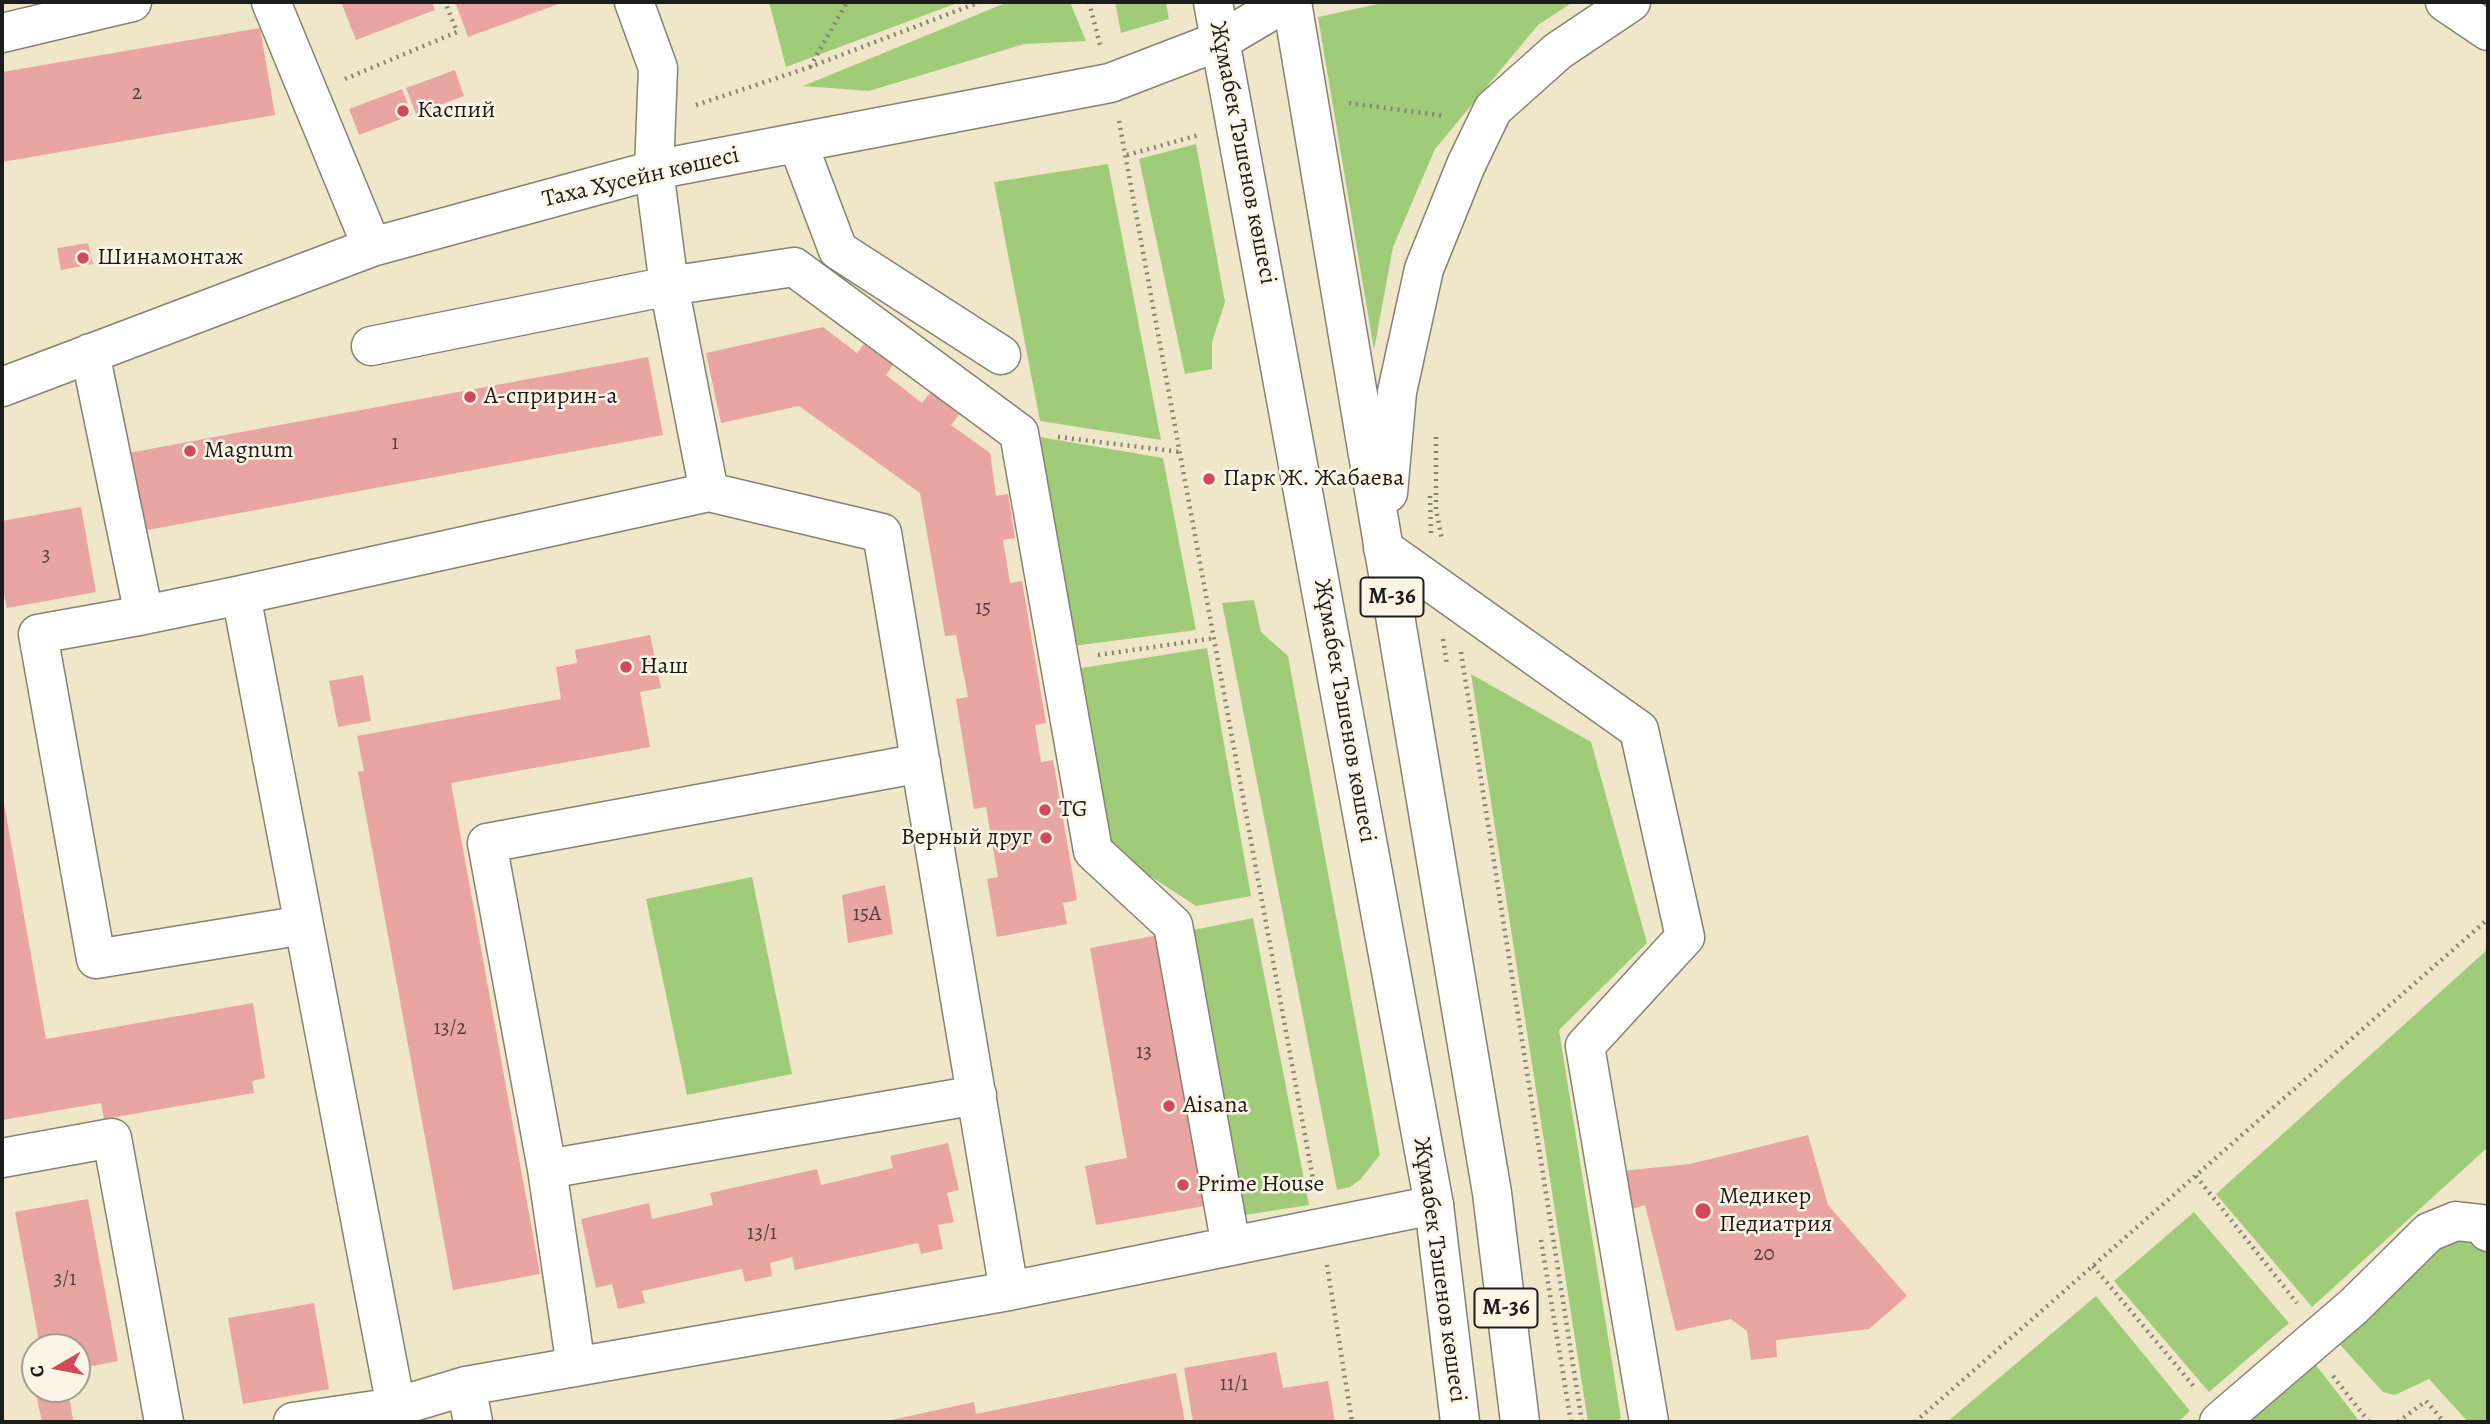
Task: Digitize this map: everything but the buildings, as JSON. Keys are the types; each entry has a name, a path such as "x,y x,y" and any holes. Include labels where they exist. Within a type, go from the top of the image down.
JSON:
{"main road":[{"path":"2,33 132,2"},
{"path":"271,2 372,247"},
{"path":"634,2 658,68 654,170 669,286 709,492"},
{"name":"Жұмабек Тәшенов көшесі","path":"1213,2 1434,1205 1460,1422"},
{"name":"Таха Хусейн көшесі","path":"2,387 372,247 654,170 1110,83 1222,40 1286,2"},
{"name":"M-36","path":"1292,2 1492,1193 1520,1422"},
{"path":"1631,2 1558,51 1493,108 1466,165 1424,269 1397,392 1384,548 1639,730 1685,937 1585,1046 1649,1422"},
{"path":"2445,2 2488,31"},
{"path":"798,144 838,250 1001,355"},
{"path":"371,346 669,286 794,267 1019,433 1093,851 1172,925 1231,1246"},
{"path":"90,353 144,615"},
{"path":"303,925 96,959 38,634 241,595 709,492 882,533 1009,1291"},
{"path":"241,595 396,1407"},
{"path":"576,1367 547,1169 487,843 921,763"},
{"path":"547,1169 976,1095"},
{"path":"2,1158 113,1138 164,1422"},
{"path":"293,1422 396,1407 469,1404 576,1367 1009,1291 1434,1205"},
{"path":"2220,1421 2354,1306 2430,1232 2456,1221 2482,1224 2488,1232"}],"path":[{"path":"309,95 457,32 445,2"},
{"path":"810,67 847,2"},
{"path":"655,118 810,67 980,2"},
{"path":"1089,2 1127,155 1322,1228 1352,1422"},
{"path":"1345,103 1487,121"},
{"path":"1431,428 1436,439 1436,509 1447,666"},
{"path":"1019,433 1181,452"},
{"path":"1429,487 1443,590 1582,1422"},
{"path":"1059,660 1215,638"},
{"path":"1915,1422 2488,919"},
{"path":"2196,1176 2315,1340 2369,1422"},
{"path":"1539,1230 1571,1422"},
{"path":"2094,1266 2220,1421"},
{"path":"2399,1422 2426,1401 2444,1422"}],"green space":[{"path":"769,2 960,2 786,67"},
{"path":"1008,2 1070,2 1086,41 1024,44 869,91 803,86"},
{"path":"1115,2 1166,2 1169,19 1121,33"},
{"path":"1387,2 1573,2 1538,25 1435,149 1393,247 1374,350 1318,17"},
{"path":"1196,144 1225,302 1212,342 1212,369 1185,374 1139,159"},
{"path":"1108,164 1161,440 1040,421 994,182"},
{"path":"1040,437 1163,458 1196,630 1073,646"},
{"path":"1254,600 1261,632 1288,656 1380,1155 1360,1180 1350,1187 1337,1190 1222,603"},
{"path":"1207,648 1251,896 1196,906 1101,844 1075,669"},
{"path":"1471,674 1591,742 1647,943 1559,1030 1621,1418 1614,1422 1588,1422"},
{"path":"752,877 792,1074 687,1095 646,899"},
{"path":"1253,918 1309,1205 1232,1217 1183,932"},
{"path":"2488,949 2488,1147 2312,1307 2216,1194"},
{"path":"2194,1212 2289,1323 2209,1392 2114,1281"},
{"path":"2447,1233 2479,1239 2488,1249 2488,1422 2468,1422 2429,1379 2395,1395 2383,1392 2334,1338"},
{"path":"2096,1296 2190,1411 2178,1422 1947,1422"},
{"path":"2312,1360 2360,1422 2255,1422 2245,1411"}],"place":[{"name":"Каспий","path":"403,111"},
{"name":"Шинамонтаж","path":"83,258"},
{"name":"А-спририн-а","path":"470,397"},
{"name":"Magnum","path":"190,451"},
{"name":"Парк Ж. Жабаева","path":"1209,479"},
{"name":"Наш","path":"626,667"},
{"name":"TG","path":"1045,810"},
{"name":"Верный друг","path":"1046,838"},
{"name":"Aisana","path":"1169,1106"},
{"name":"Prime House","path":"1183,1185"},
{"name":"Медикер Педиатрия","path":"1703,1211"}]}
